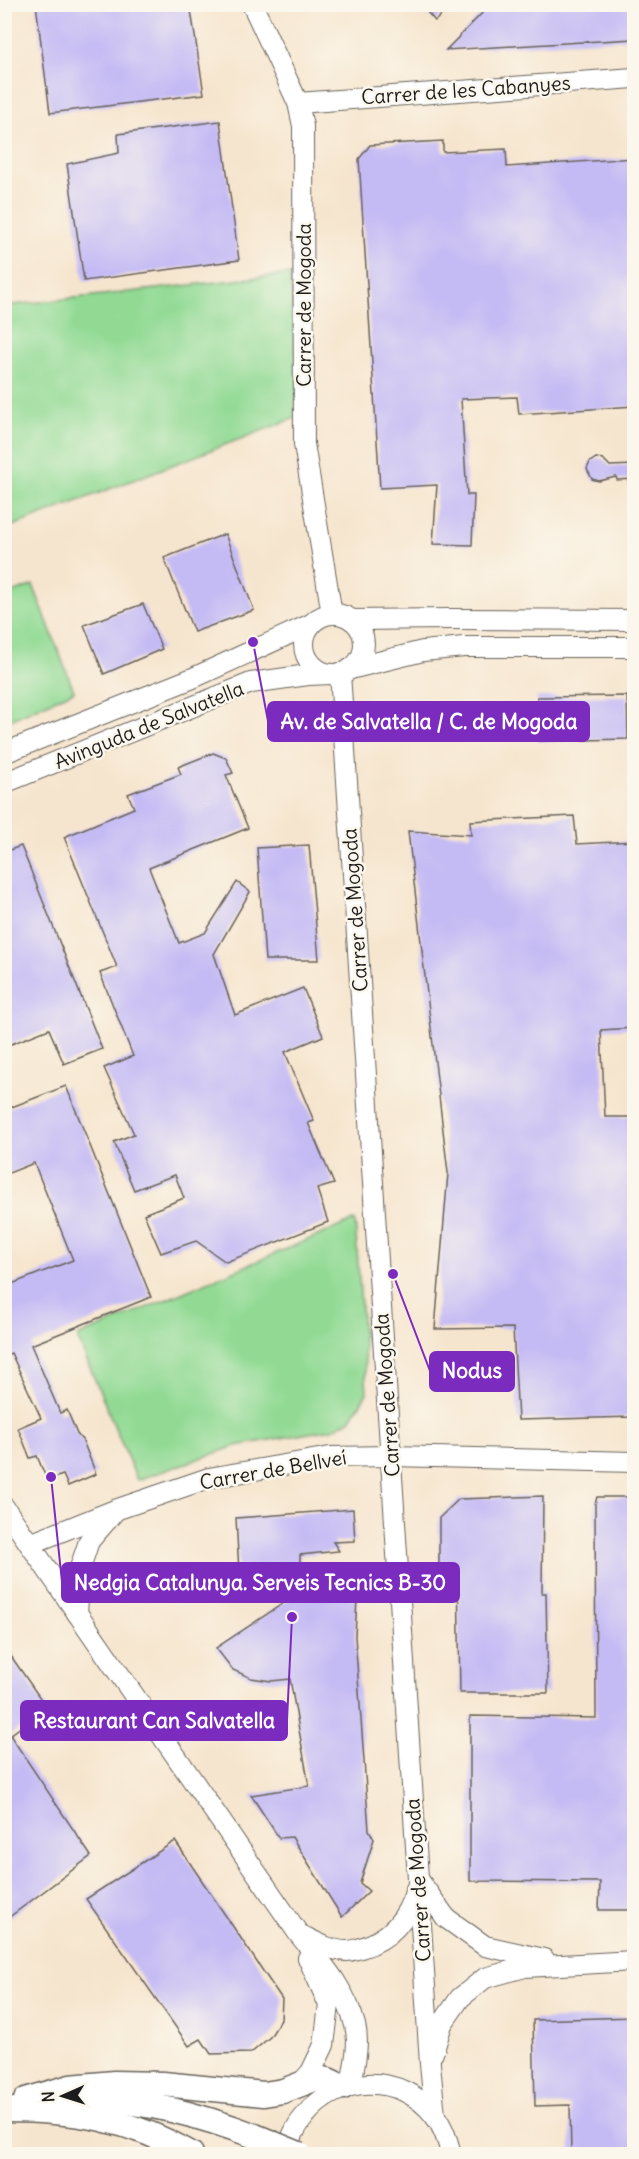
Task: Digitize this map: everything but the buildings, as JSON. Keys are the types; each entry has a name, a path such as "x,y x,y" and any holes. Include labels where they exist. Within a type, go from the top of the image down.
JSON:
{"main road":[{"path":"12,2104 70,2087 89,2084 163,2084 264,2094 283,2091 316,2078 347,2086"},
{"path":"12,2104 82,2097 142,2103 191,2113 299,2154"},
{"path":"12,2104 122,2123 191,2154"}],"street":[{"name":"Carrer de Mogoda","path":"252,4 297,103 303,126 304,444 332,614"},
{"name":"Carrer de les Cabanyes","path":"297,103 634,78"},
{"path":"332,614 343,615 352,620 360,631 363,641 358,661 341,672 322,671 313,666 306,654 304,644 311,624 320,617 332,614"},
{"path":"352,620 634,620"},
{"name":"Avinguda de Salvatella","path":"4,753 193,678 311,624"},
{"name":"Avinguda de Salvatella","path":"4,783 251,683 341,672 423,651 464,647 634,646"},
{"name":"Carrer de Mogoda","path":"341,672 435,2116"},
{"name":"Carrer de Bellveí","path":"30,1544 115,1510 209,1478 330,1457 391,1456 634,1462"},
{"path":"4,1506 298,1933 337,1983 355,2025 357,2047 347,2086"},
{"path":"77,1613 80,1568 89,1541 115,1510"},
{"path":"298,1933 325,1947 349,1951 376,1944 395,1930 401,1922 411,1906 418,1879"},
{"path":"418,1879 446,1918 485,1946 570,1964"},
{"path":"298,1933 329,2005 324,2045 311,2072 302,2082"},
{"path":"430,2064 442,2024 460,1998 485,1978 525,1966 634,1961"},
{"path":"288,2154 298,2123 325,2096 347,2086 382,2085 401,2090 417,2098 435,2116 445,2134 451,2154"}],"green space":[{"path":"289,274 303,415 5,529 5,306"},
{"path":"33,585 74,691 5,722 5,596"},
{"path":"355,1220 367,1393 350,1420 332,1429 236,1446 137,1480 77,1337"}],"place":[{"name":"Av. de Salvatella / C. de Mogoda","path":"253,642"},
{"name":"Nodus","path":"393,1274"},
{"name":"Nedgia Catalunya. Serveis Tecnics B-30","path":"51,1477"},
{"name":"Restaurant Can Salvatella","path":"292,1617"}]}
